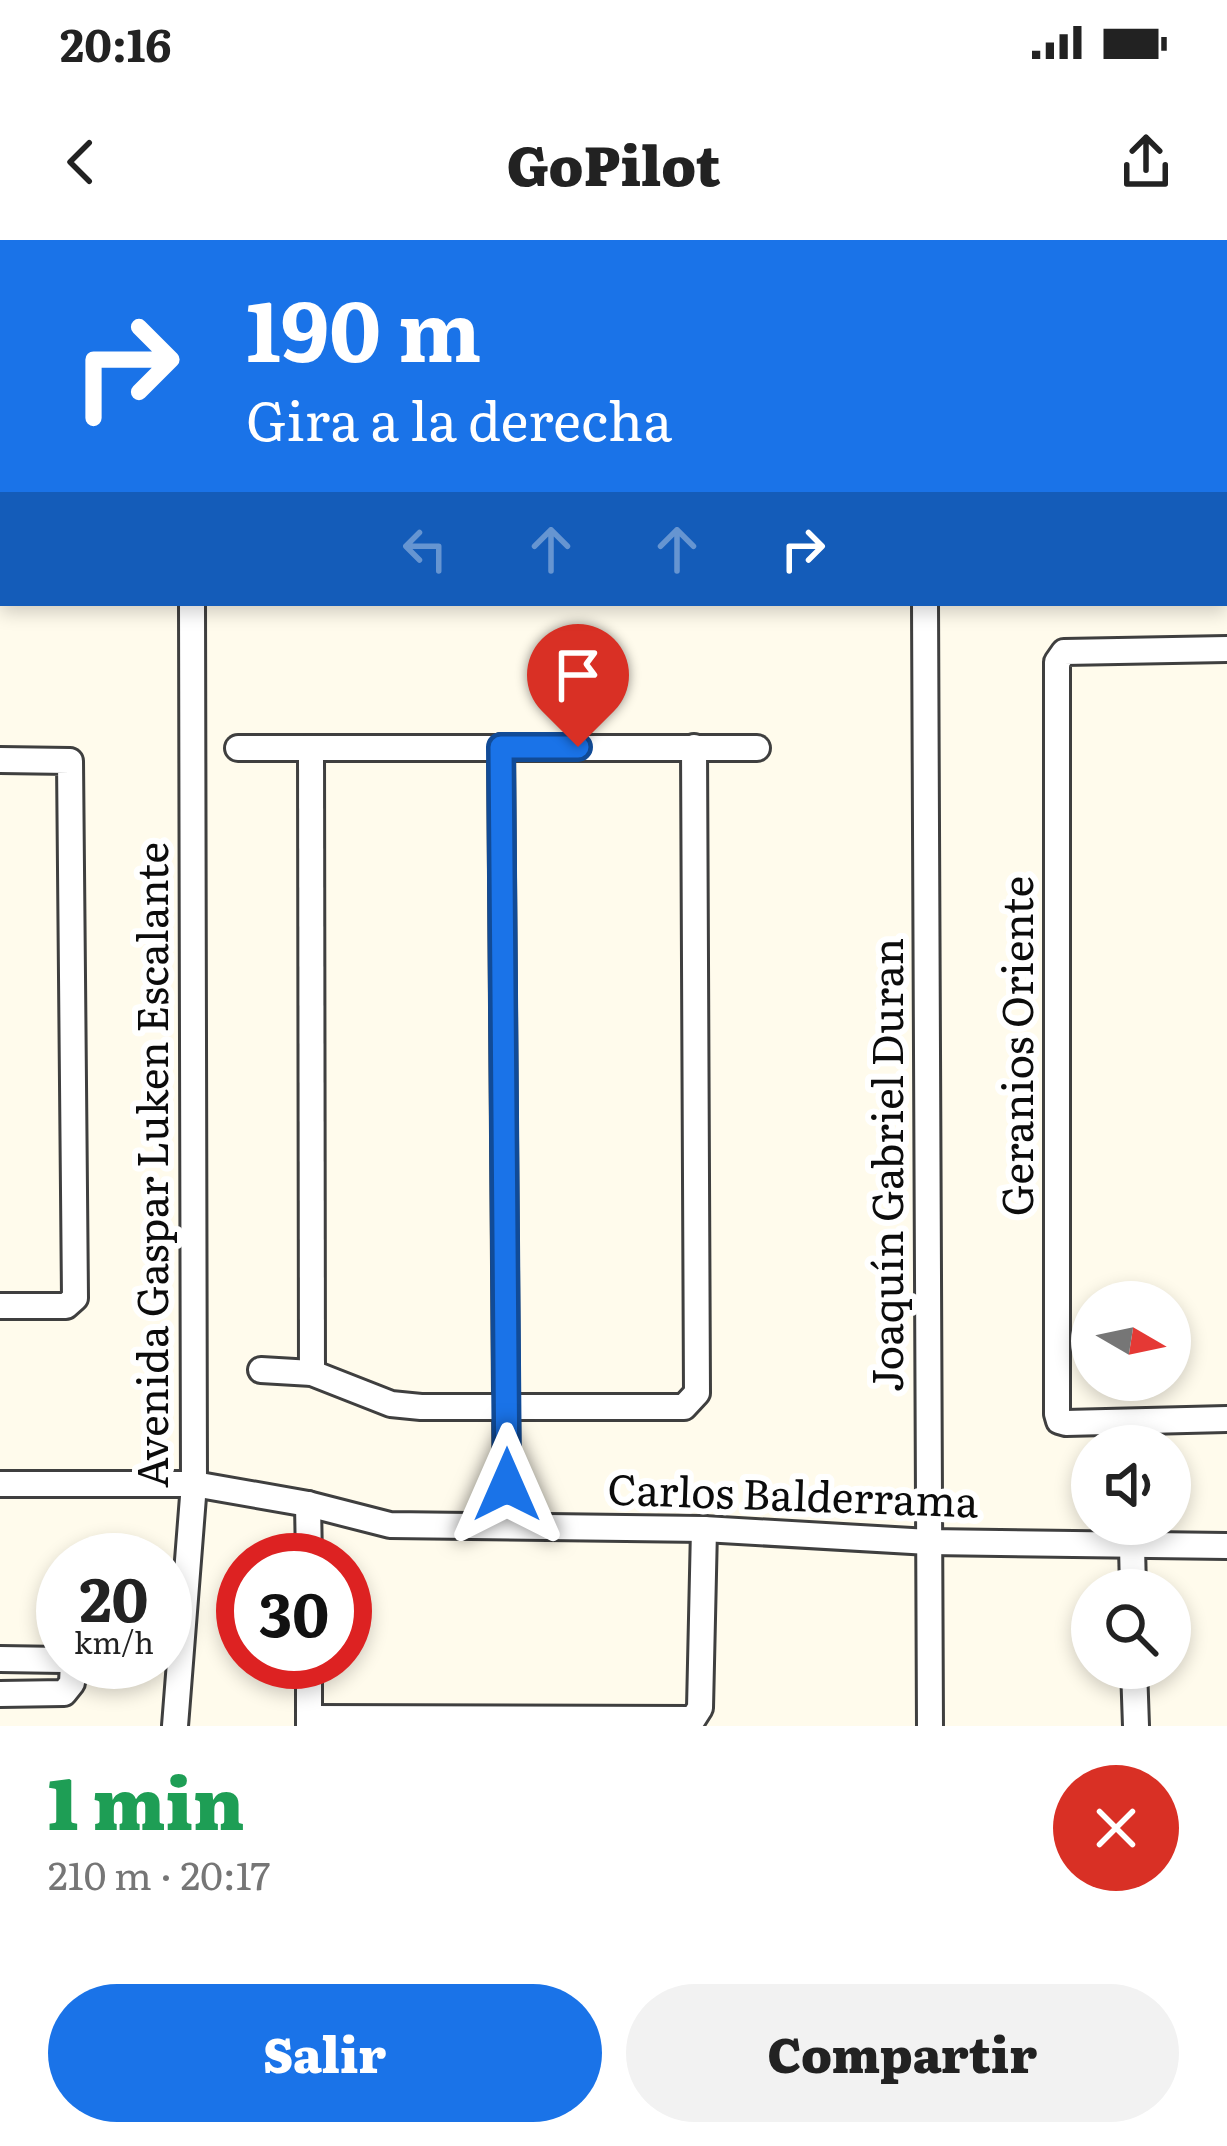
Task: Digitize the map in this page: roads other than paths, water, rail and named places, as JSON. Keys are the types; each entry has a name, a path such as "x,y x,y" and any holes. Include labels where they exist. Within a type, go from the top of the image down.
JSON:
{"street":[{"name":"Avenida Gaspar Luken Escalante","path":"176,1726 194,1484 192,606"},
{"name":"Joaquín Gabriel Duran","path":"925,606 931,1726"},
{"name":"Geranios Oriente","path":"1227,649 1064,652 1058,662 1057,1414 1066,1423 1227,1419"},
{"path":"501,747 507,1525"},
{"path":"261,1370 312,1373 391,1404 685,1407 698,1393 694,747"},
{"path":"238,748 757,748"},
{"path":"311,748 312,1373"},
{"path":"0,760 66,759 70,764 74,1298 66,1306 0,1306"},
{"name":"Carlos Balderrama","path":"0,1484 194,1484 308,1504 390,1525 704,1529 929,1542 1227,1546"},
{"path":"308,1504 308,1533"},
{"path":"309,1689 310,1722 693,1719 700,1708 704,1529"},
{"path":"1132,1546 1133,1569"},
{"path":"0,1659 36,1660"},
{"path":"0,1694 64,1693 67,1689"},
{"path":"1135,1689 1136,1726"}]}
